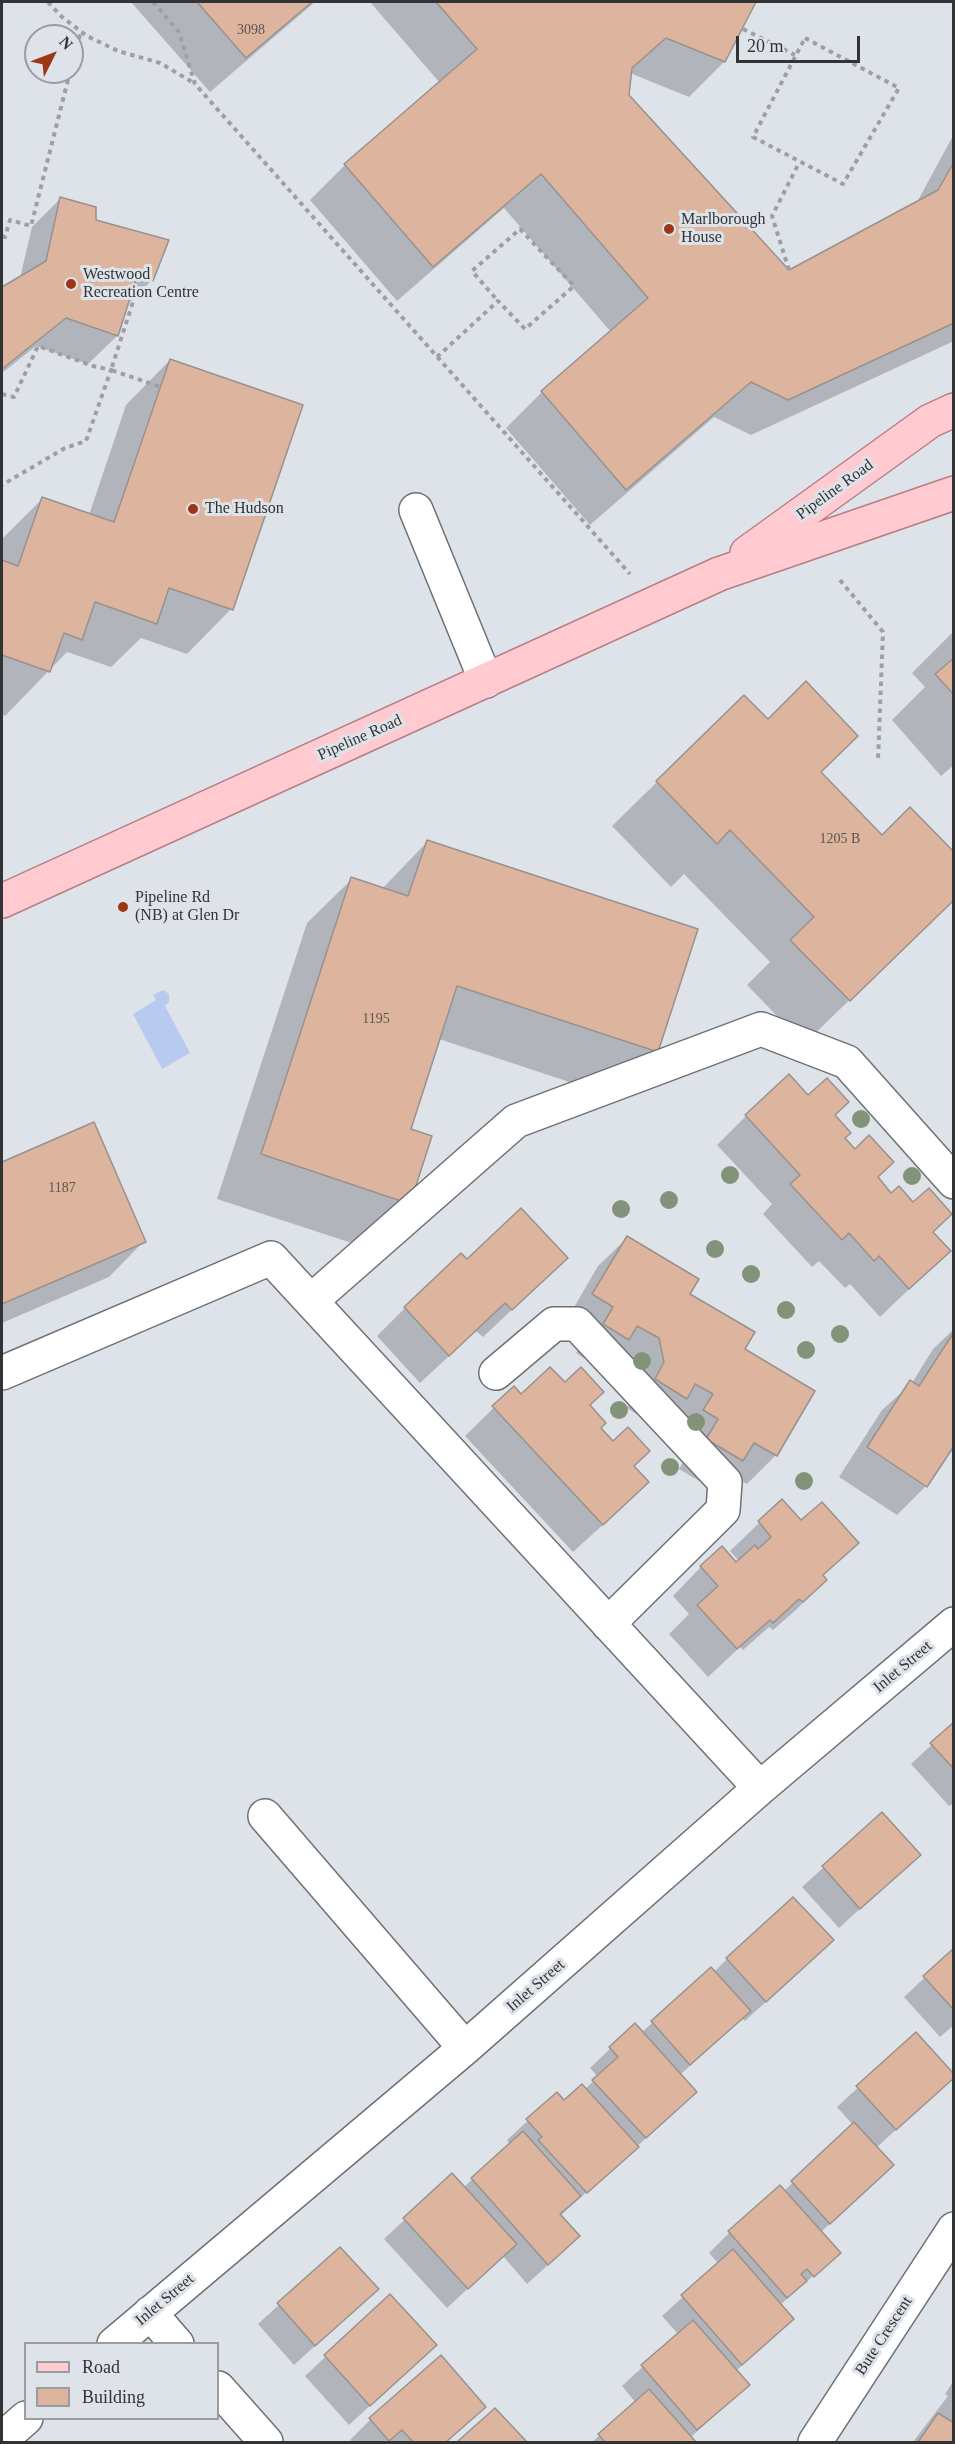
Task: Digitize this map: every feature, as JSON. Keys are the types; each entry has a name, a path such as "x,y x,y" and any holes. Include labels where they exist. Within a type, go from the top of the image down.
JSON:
{"main road":[{"name":"Pipeline Road","path":"719,574 930,421 954,410"},
{"name":"Pipeline Road","path":"2,901 719,574 954,493"}],"street":[{"path":"416,510 486,681"},
{"path":"311,1302 516,1121 761,1029 847,1062 954,1182"},
{"path":"2,1372 271,1258 760,1788"},
{"path":"496,1373 554,1324 577,1324 725,1482 723,1510 608,1624"},
{"name":"Inlet Street","path":"115,2342 465,2048 760,1788 954,1624"},
{"path":"265,1816 465,2048"},
{"name":"Bute Crescent","path":"814,2442 954,2229"},
{"path":"150,2313 176,2342"},
{"path":"219,2389 266,2442"},
{"path":"2,2439 24,2420"}],"path":[{"path":"48,2 72,24"},
{"path":"153,2 179,32 195,84"},
{"path":"742,29 795,55"},
{"path":"84,33 118,51 160,63 195,84 656,603"},
{"path":"805,38 899,88 843,184 799,163 753,136 805,38"},
{"path":"2,236 5,237 10,220 31,226 67,84"},
{"path":"789,270 772,216 799,163"},
{"path":"520,229 573,286 525,329 498,301 472,271 520,229"},
{"path":"2,485 65,448 86,441 141,277"},
{"path":"437,357 498,301"},
{"path":"2,394 14,397 38,346 160,387"},
{"path":"840,580 884,632 878,760"}],"water":[{"path":"163,990 169,994 169,1002 165,1006 190,1053 162,1069 133,1014 156,1000 153,995"}],"building":[{"path":"197,2 312,2 246,58"},
{"name":"Marlborough House","path":"436,2 756,2 725,62 666,38 632,68 629,95 789,270 938,190 954,162 954,323 788,400 751,382 626,490 541,391 648,298 541,174 433,267 344,164 477,49"},
{"name":"Westwood Recreation Centre","path":"60,197 96,207 96,220 169,240 153,281 137,276 118,336 66,318 2,369 2,287 46,261"},
{"name":"The Hudson","path":"170,359 303,405 233,610 169,588 157,624 95,602 82,640 64,633 50,672 2,655 2,560 18,566 42,497 114,522"},
{"path":"954,658 954,695 935,674"},
{"path":"806,681 858,736 821,772 882,835 910,807 954,852 954,900 850,1001 790,940 814,917 730,830 717,844 656,781 744,695 768,719"},
{"path":"427,840 698,929 658,1052 457,986 411,1129 432,1136 410,1204 261,1154 351,877 408,896"},
{"path":"789,1074 808,1095 827,1078 849,1102 835,1115 851,1133 845,1138 855,1149 869,1135 894,1162 878,1177 891,1193 899,1186 913,1202 929,1188 952,1214 933,1232 951,1251 909,1289 879,1256 874,1261 849,1233 842,1240 790,1184 800,1175 745,1115"},
{"path":"94,1122 146,1242 2,1304 2,1162"},
{"path":"521,1208 568,1258 512,1310 505,1303 449,1356 404,1307 461,1253 467,1259"},
{"path":"627,1236 699,1279 690,1294 755,1332 745,1349 815,1391 777,1456 754,1443 743,1461 706,1439 718,1419 703,1410 713,1394 695,1384 687,1399 655,1379 664,1362 659,1338 637,1326 629,1340 603,1324 613,1307 592,1294"},
{"path":"954,1332 954,1446 927,1487 867,1447 910,1380 919,1386"},
{"path":"550,1367 565,1382 581,1367 604,1392 590,1405 606,1423 601,1428 613,1441 628,1427 650,1451 634,1466 649,1482 603,1525 492,1406 514,1386 521,1394"},
{"path":"782,1499 801,1520 822,1502 859,1543 823,1575 827,1580 803,1602 799,1599 773,1623 770,1620 737,1649 697,1605 718,1586 700,1566 722,1546 736,1562 755,1545 758,1549 771,1537 758,1521"},
{"path":"954,1722 954,1769 930,1743"},
{"path":"882,1812 921,1855 860,1909 822,1866"},
{"path":"793,1897 834,1940 766,2002 726,1958"},
{"path":"954,1948 954,2010 923,1976"},
{"path":"711,1967 751,2011 690,2065 651,2021"},
{"path":"635,2023 697,2092 646,2138 592,2080 618,2057 609,2047"},
{"path":"916,2032 954,2074 954,2078 896,2130 856,2086"},
{"path":"582,2084 639,2147 587,2193 538,2140 542,2137 526,2119 557,2092 564,2100"},
{"path":"854,2122 894,2165 830,2224 791,2181"},
{"path":"523,2131 581,2196 560,2214 580,2236 548,2265 471,2178"},
{"path":"452,2173 517,2244 468,2289 403,2218"},
{"path":"780,2185 841,2253 814,2277 807,2269 801,2274 807,2281 787,2298 728,2231"},
{"path":"340,2247 379,2289 315,2346 277,2303"},
{"path":"733,2249 794,2319 742,2365 681,2295"},
{"path":"390,2294 437,2345 370,2406 324,2355"},
{"path":"693,2320 750,2385 697,2430 641,2365"},
{"path":"441,2355 486,2407 446,2442 413,2442 402,2430 389,2441 369,2418"},
{"path":"649,2389 696,2442 605,2442 598,2434"},
{"path":"495,2408 527,2442 457,2442"},
{"path":"938,2413 954,2423 954,2442 918,2442"}],"place":[{"name":"Marlborough House","path":"669,229"},
{"name":"Westwood Recreation Centre","path":"71,284"},
{"name":"The Hudson","path":"193,509"},
{"name":"Pipeline Rd (NB) at Glen Dr","path":"123,907"}]}
